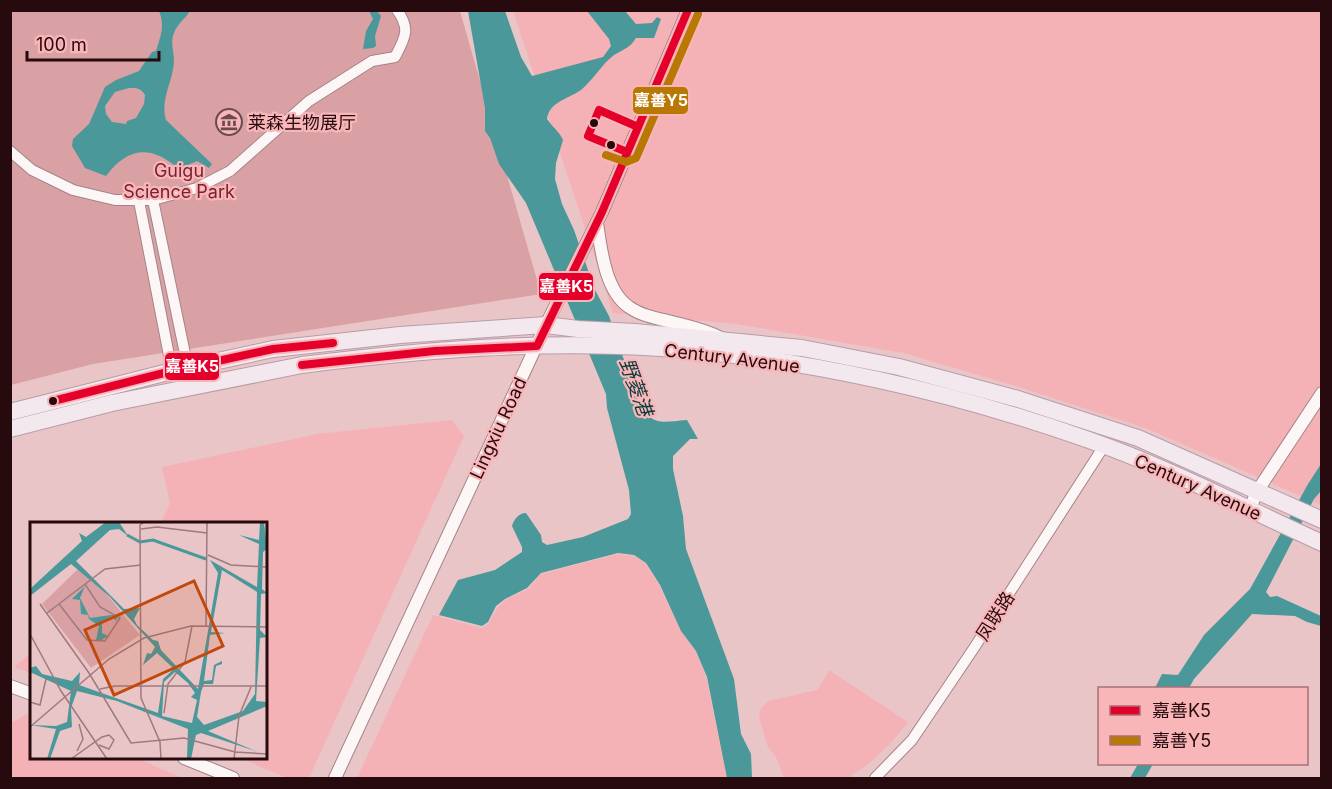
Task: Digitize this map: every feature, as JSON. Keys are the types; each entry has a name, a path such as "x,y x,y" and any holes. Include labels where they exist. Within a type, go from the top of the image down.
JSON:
{"main road":[{"name":"Century Avenue","path":"10,412 180,369 273,349 400,335 546,325 879,380 970,403 1104,446 1316,540"},
{"name":"Century Avenue","path":"10,429 112,403 302,365 435,351 569,345 634,339 724,340 802,348 899,367 1018,399 1138,438 1321,520"}],"street":[{"path":"10,152 32,170 73,190 115,200 153,200 197,188 230,171 309,101 372,61 395,57 406,36 405,21 397,10"},
{"name":"Lingxiu Road","path":"335,778 546,325 558,305 597,222 688,10"},
{"path":"153,200 180,369"},
{"path":"139,201 180,369"},
{"path":"597,222 602,260 612,287 628,307 650,317 706,330 724,340"},
{"path":"1249,510 1258,490 1322,393"},
{"name":"凤联路","path":"875,778 912,740 975,648 1104,446"},
{"path":"10,686 30,693"},
{"path":"186,759 233,778"}],"shaded area":[{"path":"513,11 1321,11 1321,505 1148,429 1022,388 903,353 736,324 613,313"},
{"path":"452,420 464,436 309,778 287,778 242,759 267,759 267,522 161,522 170,503 162,467 317,434"},
{"path":"618,554 634,556 645,563 659,585 681,631 696,651 706,677 727,778 357,778 433,615 482,628 488,624 498,607 507,599 528,589 541,574"},
{"path":"30,654 30,673 14,667"},
{"path":"829,670 908,722 890,744 867,765 848,778 784,778 777,759 767,745 759,717 761,708 768,701 817,690"},
{"path":"30,714 30,759 139,759 182,778 11,778 11,723"}],"green space":[{"name":"Guigu Science Park","path":"10,11 460,11 541,294 93,364 11,385"}],"water":[{"path":"159,11 190,11 173,36 174,61 165,105 166,120 212,164 209,168 197,161 179,169 159,156 141,152 123,159 106,176 85,168 72,146 73,139 89,124 105,87 139,71 152,52 156,51 162,31","holes":["137,88 145,95 144,104 136,118 127,121 126,124 112,122 106,114 105,106 115,92"]},
{"path":"369,11 377,11 381,16 375,36 376,46 363,49 366,31 373,19"},
{"path":"468,11 505,11 521,57 532,76 603,57 611,46 609,39 587,11 625,11 636,24 652,23 657,17 661,19 654,38 636,38 629,46 614,55 581,90 555,105 547,119 563,140 556,163 555,179 562,204 574,230 595,290 609,316 638,401 648,415 658,421 687,420 698,439 690,439 673,456 673,469 683,516 686,549 734,679 741,734 751,754 752,778 727,778 707,677 696,651 681,631 660,585 646,563 634,555 618,553 541,573 527,588 496,606 488,622 482,626 439,615 458,580 495,570 522,552 512,526 521,514 526,513 541,535 542,542 547,545 583,537 628,519 631,514 629,490 607,408 606,394 526,203 499,164 490,138 485,131 485,108"},
{"path":"1321,464 1321,491 1314,499 1266,592 1270,597 1277,596 1321,616 1321,626 1295,616 1252,614 1194,679 1190,687 1156,687 1162,674 1178,675 1204,635 1250,589"},
{"path":"1137,765 1152,765 1145,778 1130,778"}],"transit line":[{"name":"嘉善K5","path":"302,365 435,351 537,346 602,212 688,10"},
{"name":"嘉善Y5","path":"606,155 626,162 636,158 698,14"},
{"name":"嘉善K5","path":"627,152 588,136 599,110 638,127"},
{"name":"嘉善K5","path":"53,401 172,371 273,349 333,343"}],"place":[{"name":"莱森生物展厅","path":"229,122"}],"water label":[{"name":"野菱港","path":"636,387"}]}
